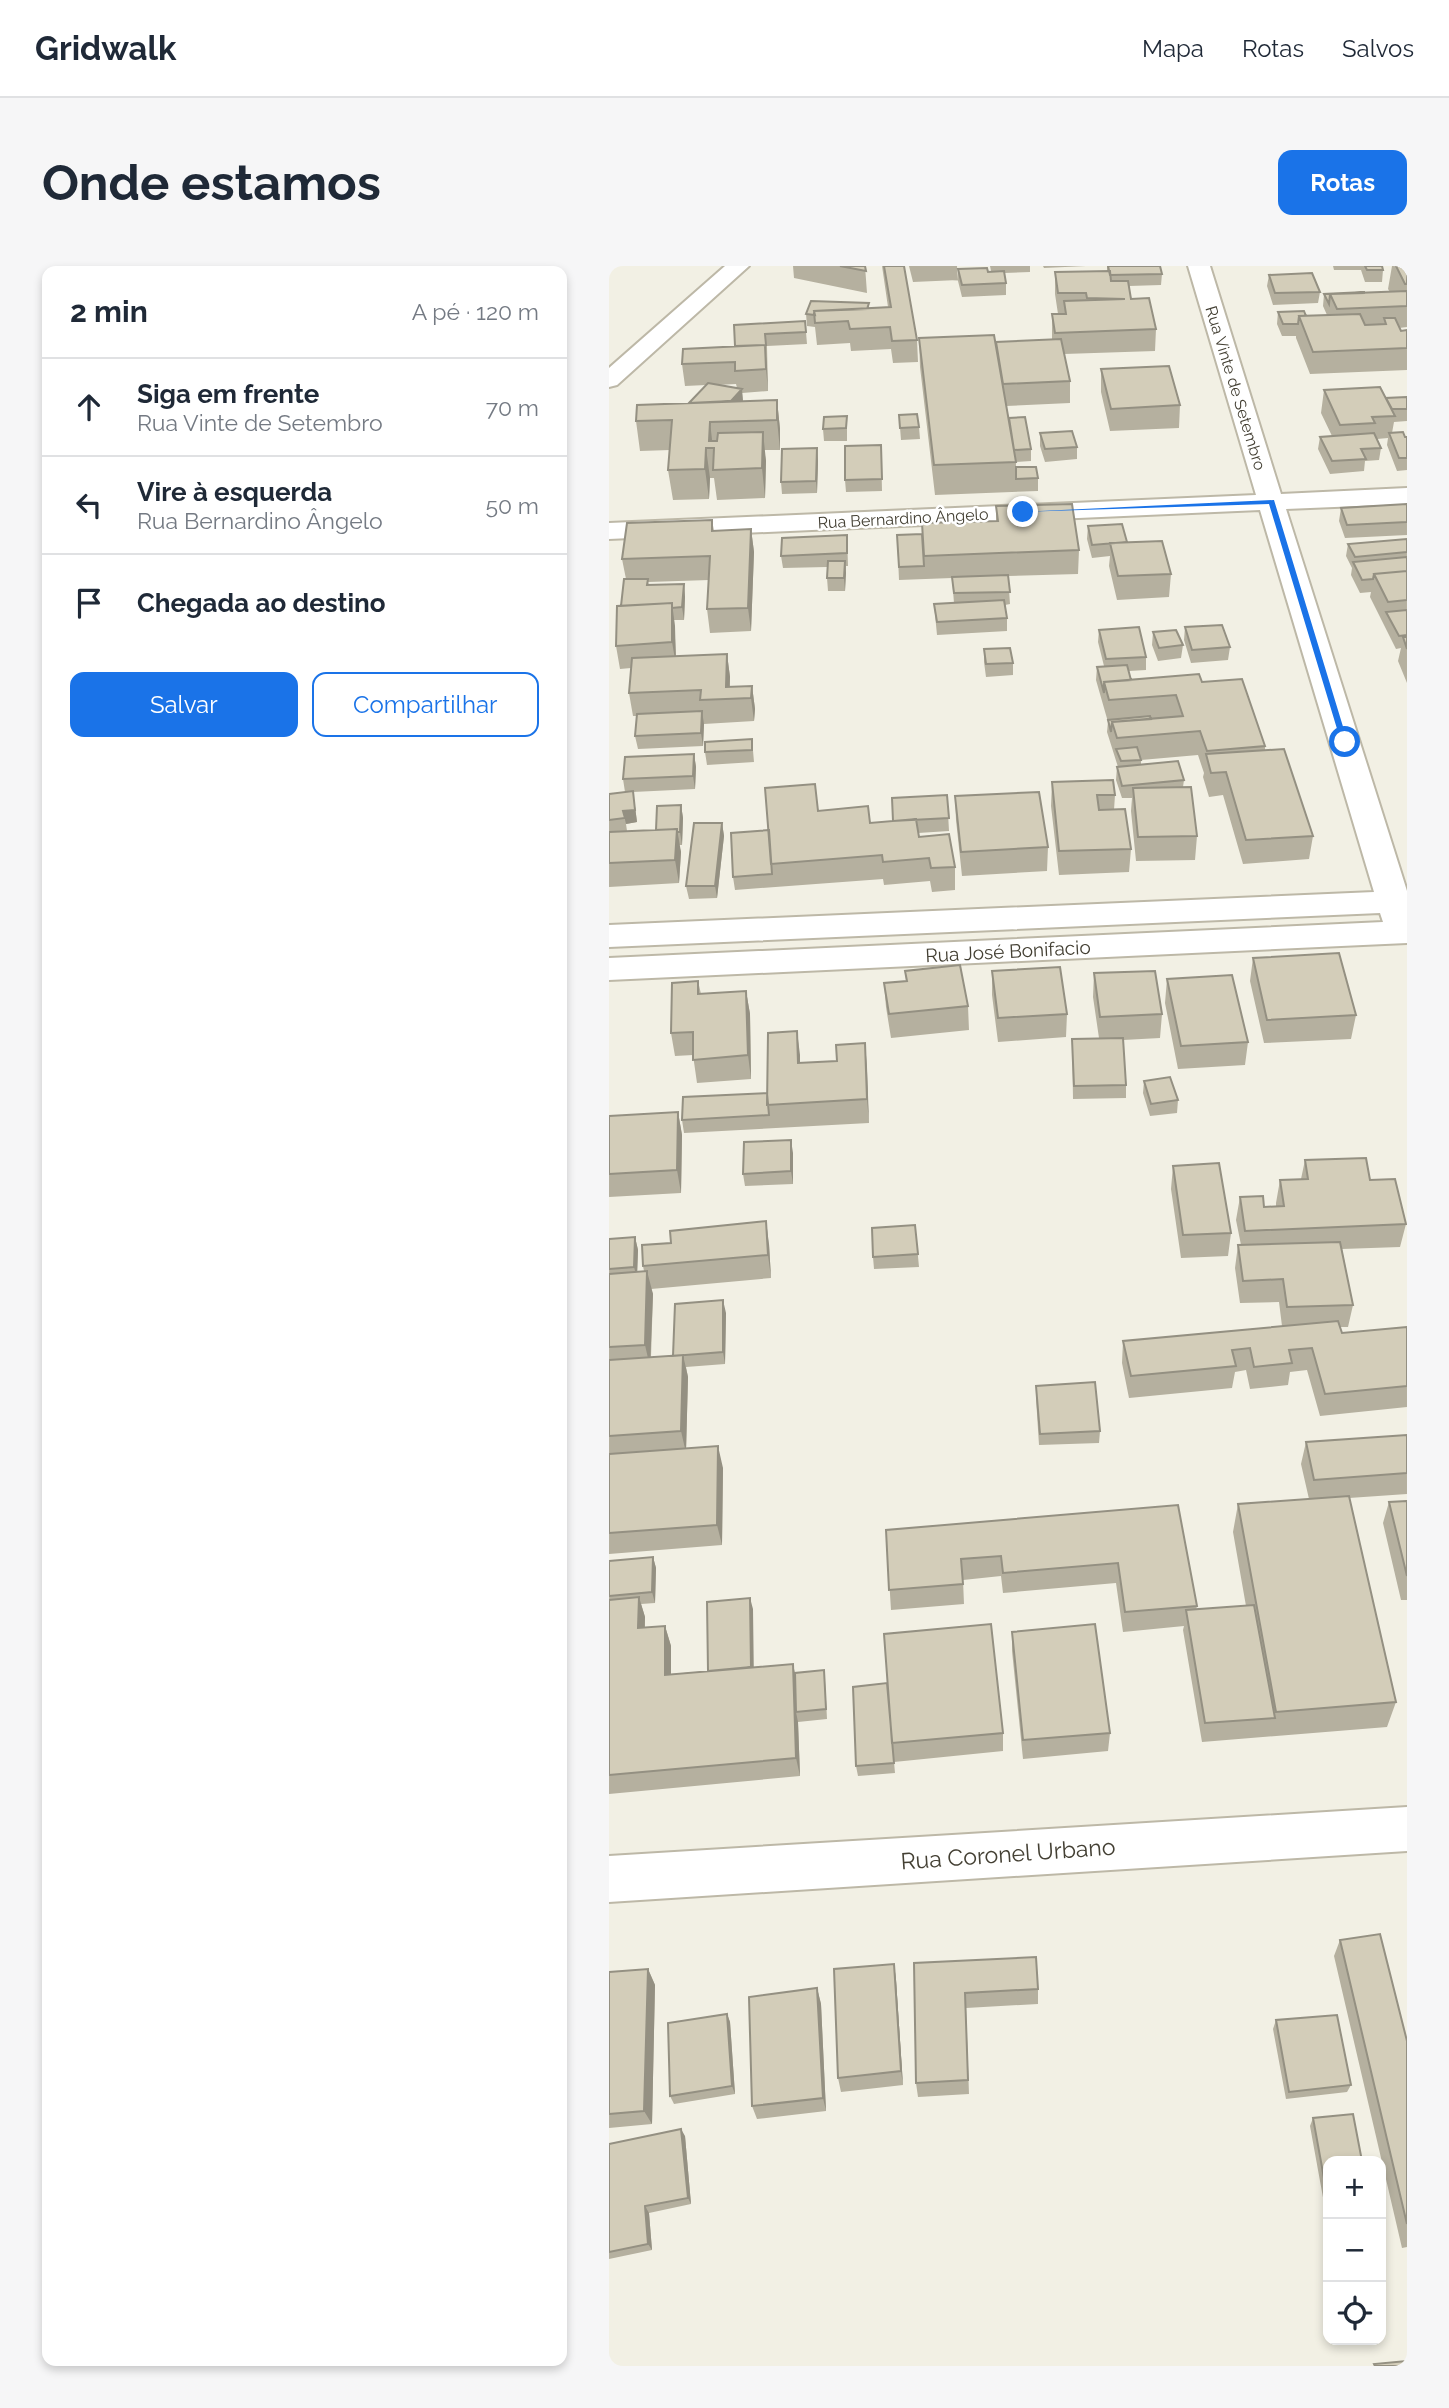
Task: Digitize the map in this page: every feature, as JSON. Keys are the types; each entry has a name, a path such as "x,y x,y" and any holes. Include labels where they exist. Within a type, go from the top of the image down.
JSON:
{"street":[{"path":"609,380 738,266"},
{"name":"Rua Vinte de Setembro","path":"1199,266 1403,924"},
{"name":"Rua Bernardino Ângelo","path":"609,531 1407,496"},
{"name":"Rua José Bonifacio","path":"609,936 1403,924"},
{"name":"Rua José Bonifacio","path":"609,969 1403,924"},
{"name":"Rua Coronel Urbano","path":"609,1879 1407,1829"}],"building":[{"path":"840,266 865,266 866,271"},
{"path":"884,266 904,266 917,340 892,341 890,327 850,329 848,321 815,323 814,311 891,307"},
{"path":"1108,266 1160,266 1162,274 1110,275"},
{"path":"1365,266 1382,266 1383,270 1367,270"},
{"path":"1396,266 1407,266 1407,284 1405,284"},
{"path":"987,268 988,272 1004,271 1006,283 962,285 958,269"},
{"path":"1110,271 1111,281 1128,281 1131,299 1149,298 1156,329 1055,333 1052,314 1066,314 1064,301 1125,299 1087,298 1086,293 1058,293 1055,272"},
{"path":"1312,273 1320,292 1275,293 1269,275"},
{"path":"1407,291 1407,306 1337,309 1330,294"},
{"path":"1364,292 1330,294 1329,304 1324,294"},
{"path":"811,301 869,303 867,309 814,311 815,315 806,314"},
{"path":"1304,311 1306,316 1299,316 1298,324 1283,324 1278,312"},
{"path":"1360,314 1365,325 1386,324 1384,318 1395,318 1401,331 1407,330 1407,348 1313,352 1299,316"},
{"path":"805,321 806,332 765,334 766,345 735,346 734,325"},
{"path":"994,335 1016,462 934,465 919,338"},
{"path":"1061,339 1070,381 1003,384 996,342"},
{"path":"765,345 766,369 735,371 735,362 682,364 683,349"},
{"path":"1169,366 1180,405 1111,409 1101,369"},
{"path":"708,383 742,389 731,401 689,403"},
{"path":"1380,387 1395,416 1372,417 1375,423 1340,425 1324,390"},
{"path":"1407,397 1407,409 1392,409 1386,398"},
{"path":"777,400 777,420 710,422 709,441 717,441 718,433 763,432 762,468 713,470 714,448 706,448 705,469 668,470 672,420 636,421 637,405"},
{"path":"917,414 919,427 900,428 899,415"},
{"path":"847,416 846,428 823,429 824,417"},
{"path":"1025,417 1031,449 1014,450 1009,418"},
{"path":"1072,431 1077,447 1045,449 1040,433"},
{"path":"1403,432 1407,437 1407,458 1399,458 1389,433"},
{"path":"1374,433 1381,448 1361,449 1366,459 1332,461 1320,437"},
{"path":"881,445 882,479 845,480 845,446"},
{"path":"817,448 816,481 781,482 782,449"},
{"path":"1016,467 1036,467 1038,478 1016,479"},
{"path":"1072,504 1079,550 924,556 922,523 998,521 996,506"},
{"path":"1407,504 1407,522 1347,525 1341,508"},
{"path":"712,520 712,531 751,529 748,608 707,609 710,556 622,559 627,523"},
{"path":"1122,524 1127,542 1092,545 1088,526"},
{"path":"922,534 924,566 899,567 897,535"},
{"path":"847,535 847,553 781,556 782,538"},
{"path":"1407,539 1407,552 1355,557 1348,544"},
{"path":"1162,541 1171,574 1118,576 1110,543"},
{"path":"1407,557 1407,571 1374,574 1373,579 1362,580 1353,562"},
{"path":"828,561 845,561 844,578 827,578"},
{"path":"1407,571 1407,600 1388,602 1374,574"},
{"path":"1008,575 1010,592 954,593 952,577"},
{"path":"624,579 648,579 647,585 684,584 682,607 672,608 672,603 621,606"},
{"path":"1004,600 1007,618 937,622 934,604"},
{"path":"672,603 672,642 616,646 617,606"},
{"path":"1407,610 1407,635 1399,636 1386,612"},
{"path":"1222,625 1230,647 1192,650 1185,627"},
{"path":"1139,627 1146,657 1106,659 1099,630"},
{"path":"1176,630 1183,645 1159,648 1153,632"},
{"path":"1010,648 1013,663 986,664 984,649"},
{"path":"727,654 726,687 752,686 751,698 700,700 701,690 629,693 632,658"},
{"path":"1127,665 1131,680 1104,682 1104,693 1097,667"},
{"path":"1199,674 1202,682 1242,679 1265,746 1207,751 1200,731 1117,738 1112,722 1183,716 1176,695 1109,700 1104,682"},
{"path":"702,711 701,733 635,736 637,714"},
{"path":"1150,716 1151,719 1112,722 1111,732 1108,720"},
{"path":"752,739 752,750 705,752 705,742"},
{"path":"1137,747 1141,760 1121,761 1116,749"},
{"path":"1284,749 1313,836 1246,840 1226,772 1211,773 1206,754"},
{"path":"694,754 693,776 623,779 625,757"},
{"path":"1178,761 1184,780 1122,786 1117,767"},
{"path":"1113,780 1115,795 1097,795 1099,810 1125,809 1131,849 1059,851 1052,782"},
{"path":"815,784 818,811 868,806 870,823 916,819 919,837 949,834 955,867 931,868 929,858 883,862 882,855 771,864 765,788"},
{"path":"1191,787 1197,836 1138,837 1133,788"},
{"path":"633,791 635,810 623,811 625,818 609,820 609,794"},
{"path":"1039,792 1048,847 961,852 955,796"},
{"path":"947,795 949,818 893,821 892,798"},
{"path":"681,805 680,832 677,832 677,829 656,830 657,806"},
{"path":"694,823 722,823 715,886 686,886"},
{"path":"677,829 675,860 609,863 609,832"},
{"path":"769,830 772,874 733,877 731,833"},
{"path":"1339,953 1356,1015 1267,1020 1253,958"},
{"path":"960,965 968,1006 889,1014 884,983 907,981 905,971"},
{"path":"1060,967 1067,1014 998,1018 992,971"},
{"path":"1155,971 1162,1014 1100,1017 1094,973"},
{"path":"1232,975 1248,1042 1181,1046 1167,979"},
{"path":"698,981 698,994 746,991 748,1055 693,1060 693,1032 671,1033 672,983"},
{"path":"797,1031 798,1063 837,1061 836,1045 865,1043 867,1099 767,1105 768,1033"},
{"path":"1123,1038 1126,1085 1074,1086 1072,1039"},
{"path":"1170,1077 1178,1100 1151,1104 1144,1081"},
{"path":"767,1093 769,1115 682,1120 683,1097"},
{"path":"678,1112 677,1170 609,1174 609,1116"},
{"path":"791,1140 791,1171 743,1174 744,1142"},
{"path":"1366,1158 1370,1180 1395,1179 1406,1224 1245,1231 1240,1197 1263,1196 1264,1207 1284,1206 1280,1180 1308,1179 1305,1160"},
{"path":"1219,1163 1231,1233 1183,1235 1173,1166"},
{"path":"766,1221 768,1255 643,1266 642,1245 671,1243 670,1231"},
{"path":"915,1225 918,1254 873,1257 872,1228"},
{"path":"635,1237 634,1267 609,1269 609,1239"},
{"path":"1340,1242 1353,1305 1287,1307 1283,1279 1243,1281 1238,1245"},
{"path":"647,1271 645,1345 609,1347 609,1274"},
{"path":"723,1300 723,1352 673,1356 675,1304"},
{"path":"1338,1321 1342,1333 1407,1327 1407,1386 1325,1394 1312,1348 1289,1350 1292,1363 1254,1367 1250,1348 1232,1350 1236,1366 1131,1376 1123,1341"},
{"path":"683,1355 681,1431 609,1436 609,1360"},
{"path":"1095,1382 1100,1431 1040,1434 1036,1386"},
{"path":"1407,1435 1407,1473 1314,1480 1306,1442"},
{"path":"718,1446 717,1525 609,1533 609,1454"},
{"path":"1349,1496 1396,1702 1276,1712 1238,1504"},
{"path":"1407,1501 1407,1576 1389,1502"},
{"path":"1178,1505 1197,1606 1125,1612 1118,1563 1003,1573 1001,1556 961,1559 963,1584 889,1590 886,1530"},
{"path":"653,1557 652,1592 609,1596 609,1561"},
{"path":"639,1597 638,1628 665,1626 665,1675 793,1664 796,1758 609,1775 609,1600"},
{"path":"750,1598 751,1667 708,1671 707,1602"},
{"path":"1254,1605 1275,1718 1205,1723 1186,1610"},
{"path":"991,1624 1003,1733 892,1743 884,1634"},
{"path":"1095,1624 1110,1733 1023,1740 1012,1632"},
{"path":"824,1670 826,1709 796,1712 795,1673"},
{"path":"887,1683 894,1763 856,1766 853,1687"},
{"path":"1380,1934 1407,2041 1407,2224 1340,1940"},
{"path":"1036,1957 1038,1989 965,1993 968,2080 916,2083 914,1963"},
{"path":"894,1964 901,2071 838,2078 834,1969"},
{"path":"648,1969 644,2111 609,2114 609,1972"},
{"path":"817,1988 823,2098 752,2106 749,1997"},
{"path":"727,2014 732,2086 670,2096 668,2023"},
{"path":"1337,2015 1351,2085 1289,2092 1276,2020"},
{"path":"1353,2114 1361,2156 1323,2156 1323,2173 1313,2118"},
{"path":"681,2129 688,2198 645,2206 648,2244 609,2252 609,2144"},
{"path":"1407,2361 1407,2366 1374,2364"}],"route":[{"path":"1023,512 1272,501 1345,742"}]}
